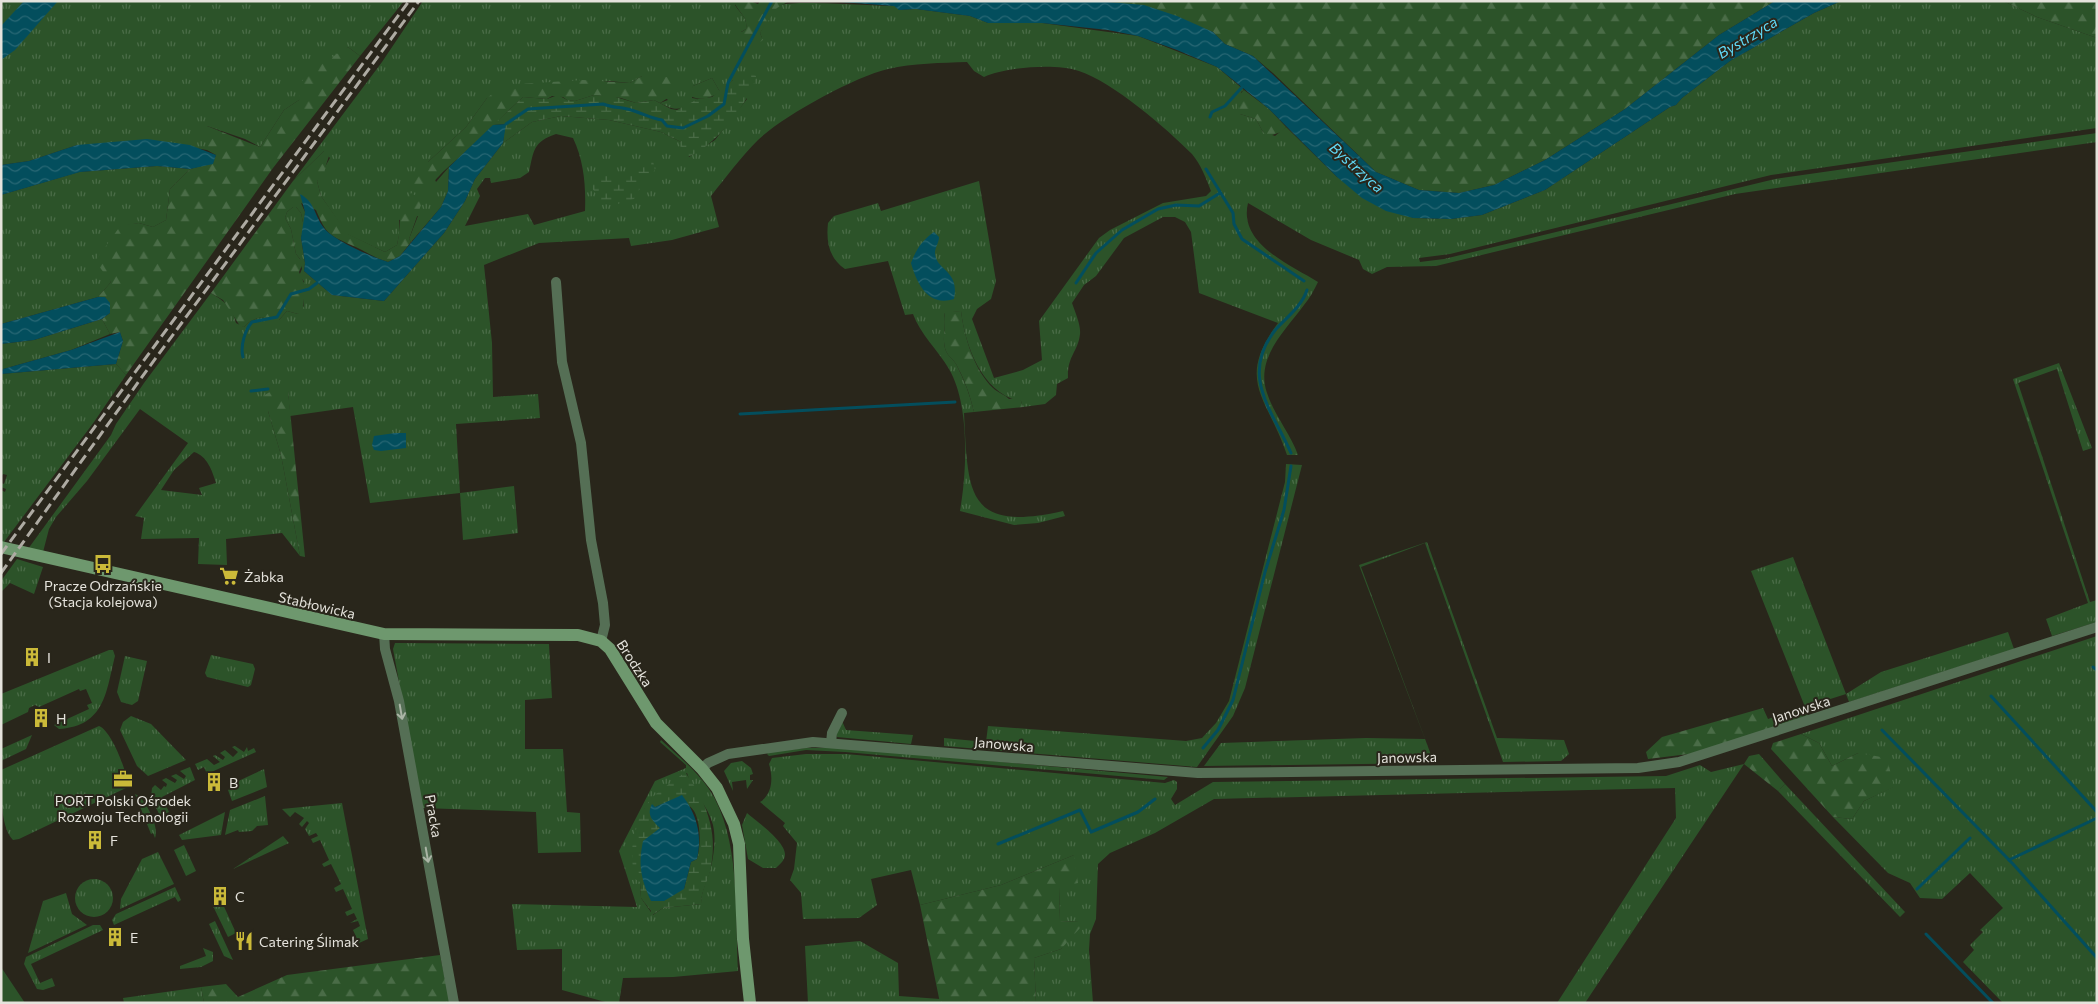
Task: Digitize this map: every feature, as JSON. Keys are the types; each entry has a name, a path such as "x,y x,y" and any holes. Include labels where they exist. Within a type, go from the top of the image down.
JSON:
{"street":[{"name":"Brodzka","path":"556,282 562,362 581,442 591,540 603,603 605,625 601,641 610,649 656,723 702,769 717,788 727,807 739,844 743,939 750,1003"},
{"name":"Stabłowicka","path":"1,547 384,634 578,635 601,641"},
{"name":"Janowska","path":"702,769 708,763 728,754 813,742 1198,773 1638,768 1679,762 2097,627"},
{"name":"Pracka","path":"384,634 385,649 391,664 399,701 454,1003"},
{"path":"831,743 832,733 842,713"}],"green space":[{"path":"1,1 404,1 360,56 348,47 299,100 284,110 260,147 245,139 207,126 207,150 172,144 77,145 29,161 1,165"},
{"path":"423,1 739,1 735,5 745,19 746,25 746,29 741,32 762,38 760,33 780,5 803,3 895,6 899,10 916,9 970,16 988,23 1042,23 1138,36 1217,67 1244,90 1241,92 1240,114 1256,119 1263,132 1275,136 1286,127 1337,177 1413,218 1451,219 1482,215 1545,190 1670,107 1676,105 1682,98 1730,61 1814,13 1841,1 2003,1 2037,17 2097,38 2097,128 1771,175 1450,254 1419,258 1420,262 1444,259 1775,179 2097,133 2097,142 1735,194 1436,266 1387,267 1372,274 1363,269 1359,260 1311,240 1248,203 1247,217 1251,230 1259,242 1269,252 1318,282 1308,300 1274,346 1265,368 1264,380 1270,401 1298,455 1287,455 1259,390 1257,376 1258,361 1265,343 1278,323 1199,293 1191,232 1185,222 1175,217 1163,217 1124,238 1096,276 1084,285 1072,303 1078,318 1080,334 1069,364 1068,378 1057,384 1056,395 1045,404 1023,407 1021,401 1008,397 996,389 978,367 967,339 961,311 944,313 944,337 947,353 962,375 974,412 964,413 965,432 961,401 956,384 945,362 920,328 913,314 905,315 888,261 845,269 840,265 832,255 828,243 828,223 834,216 878,203 881,211 979,181 996,281 991,299 977,309 972,319 994,378 1023,370 1042,360 1039,321 1099,238 1110,230 1163,203 1206,196 1211,191 1195,158 1168,132 1123,95 1079,71 1057,67 1031,67 984,77 974,71 967,62 927,64 888,69 857,80 820,98 769,130 758,140 711,196 719,227 672,240 631,246 629,238 539,243 484,265 492,343 493,397 538,394 540,418 456,424 460,493 370,503 353,407 290,416 288,391 268,411 281,455 300,556 282,533 226,539 227,565 198,564 199,538 141,539 144,518 135,516 188,443 140,409 87,481 56,517 49,529 43,552 28,549 111,435 116,424 144,383 211,293 227,305 236,323 244,327 251,321 265,317 279,320 287,311 298,314 304,306 304,281 299,276 302,269 300,259 296,254 291,229 285,218 287,212 293,207 296,207 301,213 304,227 301,238 305,263 304,271 332,295 384,301 444,233 465,201 475,179 503,143 532,122 561,116 609,120 661,132 681,142 689,157 715,140 747,99 733,80 720,92 712,78 693,86 692,98 698,99 684,107 671,108 660,103 668,100 642,76 630,83 609,81 487,98 466,127 428,162 436,182 449,167 448,191 441,207 411,242 409,239 418,216 399,220 397,245 385,252 347,234 321,196 317,181 330,158 324,151 293,181 382,62","holes":["556,134 573,138 584,174 585,211 534,225 528,214 465,226 480,196 477,189 485,178 490,178 491,183 520,178 529,172 534,152 539,144","194,452 202,457 211,469 216,483 199,488 202,495 161,490 174,470"]},
{"path":"739,1 750,1 758,4 760,1 789,1 777,8 760,33 762,38 765,38 756,44 746,40 744,34 740,33 746,29 746,25 745,18 735,4"},
{"path":"1096,1 1775,1 1719,35 1625,109 1545,160 1494,185 1459,193 1419,190 1376,172 1273,73 1253,56 1225,44 1213,32 1119,3"},
{"path":"2003,1 2097,1 2097,38 2037,17"},
{"path":"348,47 360,56 273,168 126,375 116,364 123,341 120,332 110,334 102,319 110,313 105,297 98,297 111,282 95,261 121,225 139,223 153,227 166,220 170,189 190,169 213,163 216,155 207,150 207,126 260,147 284,110 299,100 302,81 315,68"},
{"path":"751,73 756,76 753,86 747,99 728,125 705,147 693,155 683,158 680,154 681,142 661,132 609,120 561,116 532,122 503,143 505,124 493,125 523,97 547,99 558,95 567,100 575,101 594,95 612,96 636,103 654,100 677,110 698,99 712,97 733,80"},
{"path":"657,75 676,79 671,96 660,103 654,100 636,103 621,98 594,95 575,101 552,96 547,99 523,97 431,185 418,192 412,186 428,162 466,127 487,98 504,85 583,80 630,83 642,76"},
{"path":"712,78 720,92 705,98 689,95 693,86"},
{"path":"1244,90 1269,109 1286,127 1281,132 1269,136 1263,132 1256,119 1240,114 1238,101"},
{"path":"331,150 323,174 317,181 321,196 348,234 385,252 397,245 401,211 406,198 411,193 418,197 421,205 409,239 411,242 400,256 388,262 333,236 326,229 316,210 301,203 305,212 304,227 301,213 296,207 287,212 285,218 291,229 296,254 303,263 299,272 305,285 303,312 298,314 287,311 278,321 265,317 251,321 244,327 240,326 223,300 211,293 293,181 324,151"},
{"path":"653,161 655,170 645,180 634,199 614,205 601,204 591,184 596,177 606,175 621,177"},
{"path":"157,166 190,169 170,189 166,220 153,227 139,223 121,226 99,258 111,282 98,297 1,324 1,195 79,172"},
{"path":"961,311 967,342 980,372 995,389 1009,399 1017,398 1021,401 1023,407 974,412 962,375 947,353 945,346 944,312"},
{"path":"102,319 110,334 71,350 3,369 1,372 1,344 34,340"},
{"path":"2059,363 2092,448 2083,451 2057,369 2018,383 2090,602 2097,600 2097,622 2052,636 2046,619 2088,603 2013,379"},
{"path":"116,364 126,375 94,422 4,542 1,542 1,490 5,492 6,489 1,487 1,483 4,484 7,475 3,474 1,477 1,374"},
{"path":"283,389 288,391 305,557 300,556 281,455 268,411 257,403 268,393"},
{"path":"965,441 972,485 979,500 990,511 1007,516 1031,516 1063,511 1065,516 1038,523 1014,525 960,511"},
{"path":"1286,464 1302,465 1245,688 1233,716 1197,767 944,746 944,738 986,742 988,726 1186,741 1202,738 1216,723 1229,701 1285,482"},
{"path":"514,486 518,533 463,540 460,493"},
{"path":"1427,542 1497,738 1564,740 1569,754 1561,761 1503,762 1425,543 1361,567 1434,763 1204,766 1221,743 1366,738 1425,739 1359,565"},
{"path":"1793,557 1846,694 1805,707 1751,571"},
{"path":"17,559 43,567 34,594 10,583 1,592 1,581"},
{"path":"2008,632 2014,649 1849,702 1846,694 1881,672"},
{"path":"2097,636 2097,1003 2003,1003 1963,962 1974,950 1970,945 1983,932 1980,930 2003,908 1970,873 1942,899 1920,898 1910,883 1888,873 1833,817 1852,819 1864,801 1893,787 1858,753 1832,766 1819,743 1801,734"},
{"path":"395,643 549,644 552,698 525,700 525,749 563,749 567,812 580,813 581,852 538,853 536,812 422,808 393,649"},
{"path":"113,650 115,656 109,682 101,705 95,714 86,721 59,729 54,725 89,709 87,705 92,703 86,689 80,691 79,689 39,707 35,705 29,708 28,712 1,725 1,694"},
{"path":"211,655 253,664 255,669 251,685 248,687 207,677 205,673"},
{"path":"125,656 147,661 138,701 132,705 121,702 117,692"},
{"path":"1805,707 1808,716 1697,753 1648,759 1646,752 1662,737 1763,708 1768,719"},
{"path":"131,716 151,724 186,760 148,776 137,766 120,730 123,722"},
{"path":"842,721 846,730 913,735 911,744 837,737 836,731"},
{"path":"99,726 114,744 128,787 19,839 13,840 3,817 1,770"},
{"path":"1801,734 1819,743 1832,766 1858,753 1887,758 1894,787 1864,801 1852,819 1833,817 1771,749 1773,743"},
{"path":"32,735 26,749 1,761 1,749"},
{"path":"661,740 704,782 719,808 727,830 736,901 738,971 673,977 623,978 619,1003 609,1003 562,990 562,949 517,950 512,904 637,907 619,851 655,781 686,768 686,765 660,742","holes":["687,773 689,780 708,811 713,825 714,846 711,867 703,890 701,904 663,908 653,915 641,898 640,882 644,809 656,795"]},
{"path":"235,746 244,752 247,747 248,751 254,748 256,752 207,774 204,767 198,770 195,764 207,759 214,765 220,762 213,756 215,755 223,760 225,757 220,753 225,750 233,757 238,752 232,747"},
{"path":"806,748 846,748 1168,777 1164,780 845,752 806,750 769,756 767,754 769,752"},
{"path":"806,754 846,754 1165,783 1174,780 1177,782 1177,789 1171,799 1175,805 1213,782 1666,776 1700,765 1711,772 1744,764 1585,1003 1557,1003 1676,818 1675,788 1214,799 1155,833 1110,853 1098,864 1096,919 1090,934 1089,950 1093,1003 1036,1003 1034,958 1061,949 1079,922 1060,921 1059,887 1074,855 1001,885 920,905 911,870 871,879 877,905 859,918 803,919 801,893 790,880 794,869 797,843 783,826 785,823 760,802 770,790 771,774 769,764 772,758"},
{"path":"1759,754 1785,784 1778,791 1744,764 1749,756"},
{"path":"742,761 751,768 753,774 750,775 750,780 753,780 747,789 746,780 732,782 733,791 724,771 731,763"},
{"path":"190,767 195,780 162,797 169,812 160,816 151,797 152,788 155,785 161,790 164,786 166,787 167,784 162,780 166,778 175,783 177,780 171,776 176,774 184,779 186,776 180,771"},
{"path":"264,769 267,787 232,801 228,790 233,787 232,784"},
{"path":"685,772 699,794 711,829 713,854 710,872 702,894 701,904 663,908 651,916 651,911 641,898 640,882 635,879 633,869 632,847 636,826 645,807 652,798","holes":["678,798 689,805 694,811 700,835 697,859 691,862 684,889 660,829 655,807"]},
{"path":"1785,784 1905,912 1900,917 1778,791"},
{"path":"135,794 139,796 151,813 154,820 155,838 153,833 151,834"},
{"path":"265,796 268,825 257,826 252,831 239,832 238,830 225,835 230,810"},
{"path":"342,803 368,939 359,943 353,930 360,926 358,921 350,923 357,919 354,913 347,916 345,912 352,909 343,889 336,892 334,888 341,884 331,864 324,867 322,864 329,860 320,840 313,843 311,839 318,836 316,833 309,836 305,829 309,823 307,821 302,827 299,824 304,818 295,812 290,817 282,809"},
{"path":"225,812 221,835 182,840 179,835"},
{"path":"747,813 781,844 785,855 782,862 776,868 763,868 748,859 742,825"},
{"path":"283,836 289,843 233,869"},
{"path":"184,845 196,871 186,876 174,850"},
{"path":"158,852 174,884 120,909 121,899 142,859"},
{"path":"1074,855 1078,883 1059,888 1060,921 1080,922 1080,928 1061,949 1034,958 1036,1003 940,1003 920,905 1001,885"},
{"path":"94,879 107,885 113,898 107,911 94,917 81,911 75,898 81,885"},
{"path":"175,887 181,900 178,902 175,897 114,925 112,920 116,914"},
{"path":"66,893 72,914 87,925 28,953 43,901"},
{"path":"221,900 236,933 228,937 212,904"},
{"path":"215,921 233,960 224,956 209,924"},
{"path":"93,925 100,925 103,930 31,964 40,983 52,978 55,986 43,990 37,989 24,964 26,957"},
{"path":"860,941 898,963 899,996 940,999 940,1003 808,1003 805,946"},
{"path":"203,948 213,952 213,961 201,967 180,969 180,966 206,956"},
{"path":"440,955 450,1003 204,1003 201,987 226,984 238,997 287,975"},
{"path":"1,967 25,1003 1,1003"},
{"path":"201,987 204,1003 124,1003 123,998"}],"water":[{"path":"24,1 58,1 15,50 1,60 1,26"},
{"name":"Bystrzyca","path":"828,1 1096,1 1144,5 1177,16 1213,32 1225,44 1253,56 1376,172 1419,190 1459,193 1494,185 1545,160 1625,109 1719,35 1775,1 1841,1 1814,13 1730,61 1682,98 1676,105 1670,107 1545,190 1482,215 1451,219 1413,218 1386,211 1362,198 1337,177 1269,109 1217,67 1138,36 1108,30 1042,23 988,23 970,16 916,9 899,10 894,6"},
{"path":"506,124 503,143 475,179 465,201 444,233 384,301 332,295 304,271 305,263 301,238 305,212 300,194 309,201 324,228 329,233 353,248 388,262 400,256 441,207 448,191 449,167 493,125"},
{"path":"147,139 190,145 216,155 213,164 190,169 157,166 80,172 1,195 1,165 29,161 77,145"},
{"path":"934,232 939,237 935,250 936,258 954,282 954,299 937,300 925,292 920,286 911,263 920,246"},
{"path":"98,297 105,297 110,303 110,313 102,319 34,340 1,344 1,324"},
{"path":"120,332 123,341 116,364 1,374 3,369 71,350"},
{"path":"406,433 406,448 374,450 372,445 374,436"},
{"path":"682,795 691,809 699,833 697,859 691,862 684,889 664,901 651,901 643,879 641,857 643,841 660,828 650,815 650,808 652,804 655,807"}],"waterway":[{"path":"506,124 528,109 603,104 628,109 662,120 667,126 683,128 708,116 724,104 728,83 772,1"},
{"path":"1210,117 1212,112 1225,106 1243,86"},
{"path":"1206,169 1233,213 1234,224 1242,239 1304,281"},
{"path":"1076,283 1096,253 1122,230 1158,209 1176,205 1199,206 1220,193"},
{"path":"243,357 244,338 252,322 277,317 291,294 309,289 317,283"},
{"path":"1291,453 1268,407 1259,377 1260,362 1265,346 1276,329 1298,306 1307,290"},
{"path":"251,391 268,389"},
{"path":"740,414 955,402"},
{"path":"1203,748 1218,730 1233,700 1265,572 1284,510 1291,466"},
{"path":"2093,667 2097,670"},
{"path":"1991,696 2097,812"},
{"path":"1882,730 2013,864 2097,958"},
{"path":"998,844 1080,810 1091,832 1138,812 1155,799"},
{"path":"2009,860 2097,818"},
{"path":"1917,889 1970,838"},
{"path":"1926,934 1993,1003"}],"railway":[{"path":"1,554 409,1"},
{"path":"1,573 147,370 419,1"}],"place":[{"name":"Pracze Odrzańskie (Stacja kolejowa)","path":"103,564"},
{"name":"Żabka","path":"229,576"},
{"name":"I","path":"32,657"},
{"name":"H","path":"41,718"},
{"name":"PORT Polski Ośrodek Rozwoju Technologii","path":"123,779"},
{"name":"B","path":"214,782"},
{"name":"F","path":"95,840"},
{"name":"C","path":"220,896"},
{"name":"E","path":"115,937"},
{"name":"Catering Ślimak","path":"244,941"}]}
